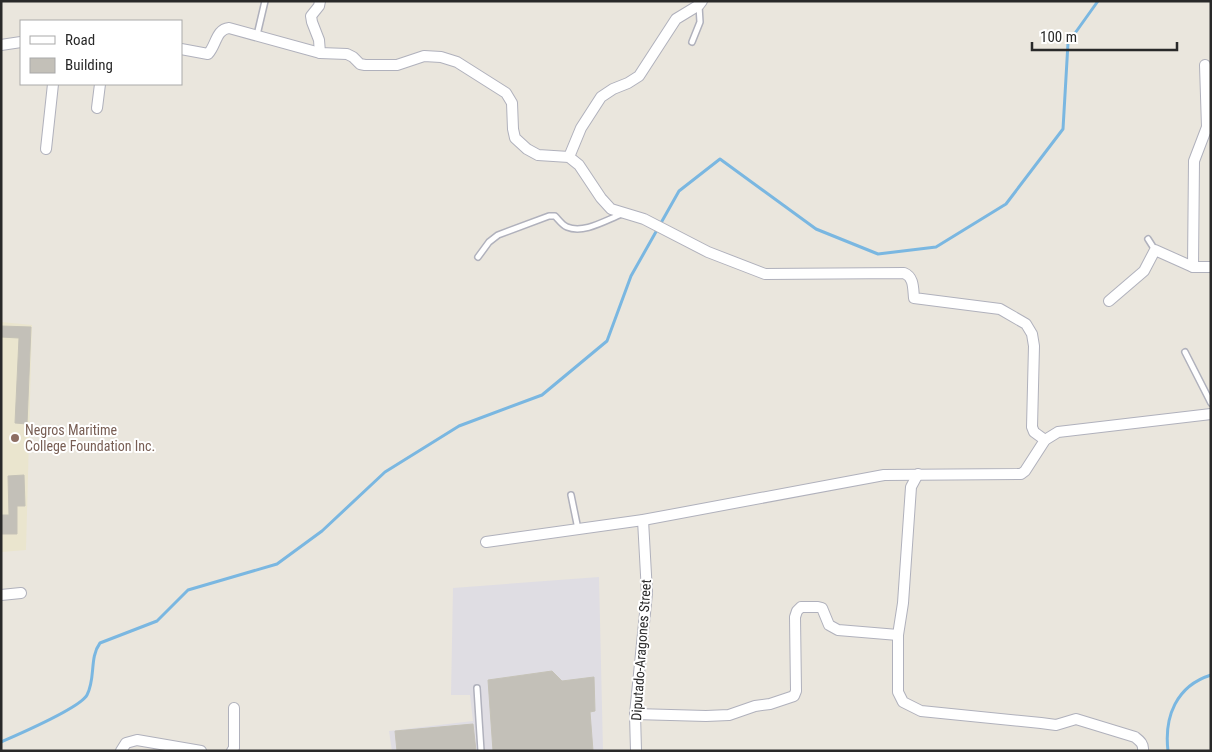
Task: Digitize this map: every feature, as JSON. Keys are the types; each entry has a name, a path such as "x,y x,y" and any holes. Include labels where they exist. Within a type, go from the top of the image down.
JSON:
{"street":[{"path":"320,1 320,6 311,16 319,40 320,53"},
{"path":"568,157 581,128 601,97 639,76 676,19 700,3"},
{"path":"182,49 208,54 212,51 220,31 224,28 229,28 320,53 346,54 353,57 360,64 365,65 397,65 424,56 441,57 457,62 506,93 512,103 515,138 527,149 538,155 568,157 579,165 601,198 611,209 653,224 708,252 765,274 904,273 910,275 912,279 914,298 1000,309 1026,324 1032,334 1034,346 1032,427 1034,432 1045,440"},
{"path":"1,45 20,42"},
{"path":"1193,266 1194,161 1207,127 1205,65"},
{"path":"46,149 53,85"},
{"path":"97,108 100,85"},
{"path":"1109,301 1144,271 1155,250 1193,266 1211,268"},
{"path":"486,542 643,520 884,475 1020,474 1025,471 1045,440 1058,432 1211,414"},
{"path":"918,474 911,487 903,603 898,635 898,692 903,702 921,711 1056,725 1076,719 1135,737 1144,746 1143,751"},
{"name":"Diputado-Aragones Street","path":"636,751 635,714 647,593 643,520"},
{"path":"1,595 21,593"},
{"path":"635,714 729,715 794,696 796,691 795,617 801,607 822,608 828,625 838,630 898,635"},
{"path":"232,751 234,748 234,708"},
{"path":"121,751 126,742 137,740 201,751"}],"lane":[{"path":"257,35 265,1"},
{"path":"692,42 700,22 700,3"},
{"path":"478,257 489,242 498,235 549,216 555,216 568,228 576,229 596,225 625,213"},
{"path":"1148,239 1155,250"},
{"path":"1185,352 1211,403"},
{"path":"571,495 578,529"},
{"path":"477,688 481,751"}],"shaded area":[{"name":"Negros Maritime College Foundation Inc.","path":"1,322 32,325 26,550 1,552"},
{"path":"599,577 603,751 392,751 389,731 473,721 470,695 451,695 453,588"}],"building":[{"path":"1,326 31,327 27,424 15,423 19,338 1,337"},
{"path":"24,475 25,506 17,506 17,534 1,534 1,515 9,515 8,476"},
{"path":"552,671 562,681 594,677 595,711 590,712 593,751 493,751 488,680"},
{"path":"473,724 476,751 397,751 395,731"}],"waterway":[{"path":"1,742 47,721 82,700 90,689 95,655 100,643 157,621 188,590 277,564 322,531 385,472 459,426 542,395 607,341 631,276 679,191 720,159 816,229 878,254 936,247 1006,204 1063,129 1068,43 1098,1"},
{"path":"1168,751 1168,726 1175,704 1189,687 1211,675"}],"place":[{"name":"Negros Maritime College Foundation Inc.","path":"15,438"}]}
